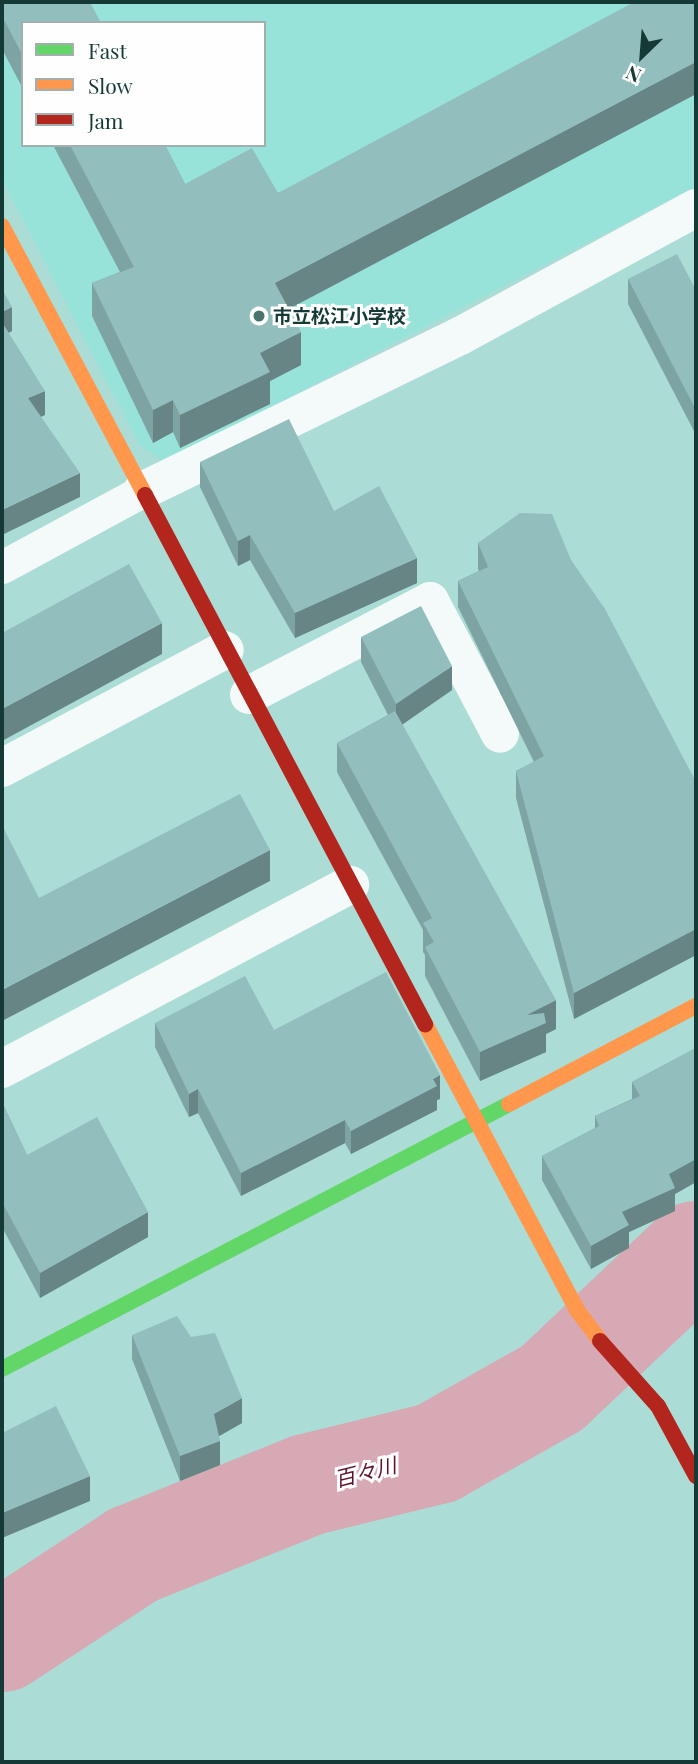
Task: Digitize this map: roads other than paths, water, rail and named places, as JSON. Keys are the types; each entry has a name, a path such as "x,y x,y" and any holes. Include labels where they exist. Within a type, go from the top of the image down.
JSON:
{"street":[{"path":"142,492 460,336 696,208"},
{"path":"2,226 577,1310 636,1388 658,1406 696,1476"},
{"path":"249,695 429,601 500,734"},
{"path":"2,768 225,650"},
{"path":"2,1069 350,885"},
{"path":"2,1369 696,1006"}],"lane":[{"path":"2,567 142,492"}],"waterway":[{"name":"百々川","path":"2,1641 133,1555 307,1485 437,1453 552,1388 696,1252"}],"place":[{"name":"市立松江小学校","path":"259,316"}]}
